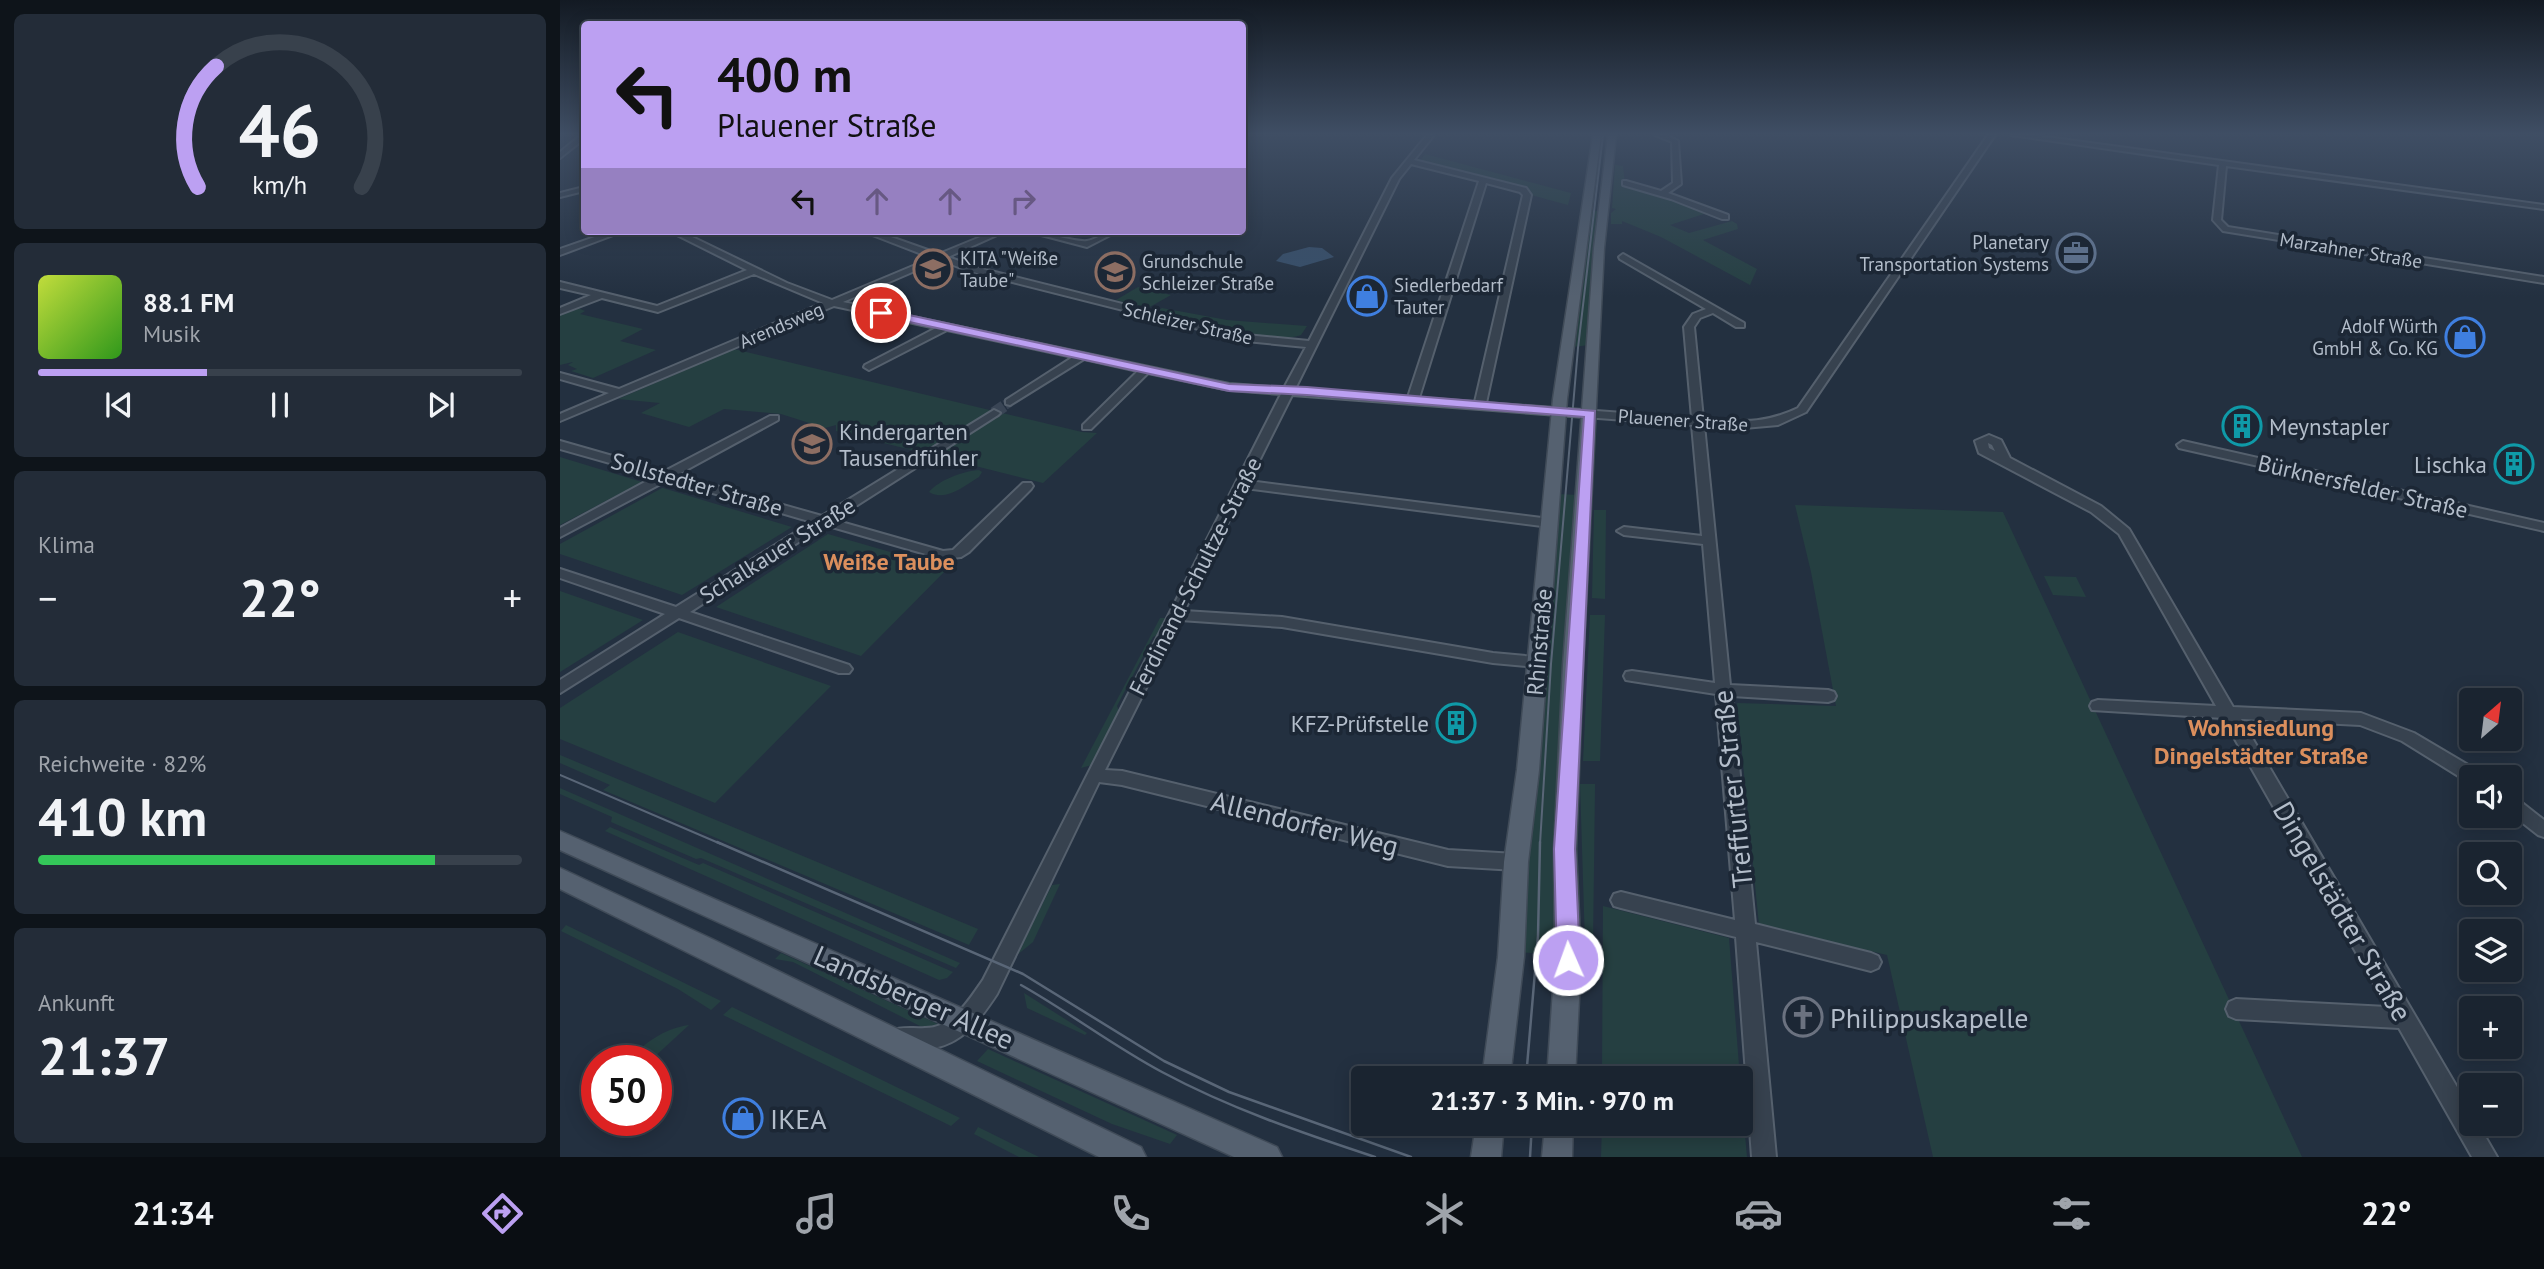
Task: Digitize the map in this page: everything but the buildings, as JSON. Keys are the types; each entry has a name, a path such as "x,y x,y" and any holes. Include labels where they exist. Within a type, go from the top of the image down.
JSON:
{"main road":[{"name":"Rhinstraße","path":"1497,1066 1511,957 1516,862 1528,770 1559,411 1591,189"},
{"name":"Rhinstraße","path":"1562,1066 1568,960 1565,849 1605,189"},
{"name":"Landsberger Allee","path":"560,840 1267,1157"},
{"name":"Landsberger Allee","path":"560,878 759,972 995,1094 1131,1157"},
{"path":"1486,1157 1489,1136"},
{"path":"1557,1157 1558,1136"}],"street":[{"name":"Ferdinand-Schultze-Straße","path":"965,1020 990,987 1094,775 1390,189"},
{"path":"1413,399 1480,189"},
{"path":"1480,404 1526,192 1515,189"},
{"path":"1649,189 1725,217"},
{"path":"1664,193 1670,189"},
{"name":"Plauener Straße","path":"681,235 753,271 834,303 1229,387 1698,422 1766,424 1788,419 1802,410 1955,189"},
{"name":"Marzahner Straße","path":"2221,189 2217,222 2231,230 2544,280"},
{"path":"2410,189 2544,207"},
{"path":"560,195 581,190"},
{"path":"560,252 609,235"},
{"name":"Schleizer Straße","path":"877,235 973,269 1230,335 1311,344"},
{"name":"Arendsweg","path":"560,418 992,235"},
{"path":"1055,235 1087,244 1106,235"},
{"path":"1623,257 1740,326"},
{"path":"560,285 658,309 753,271"},
{"path":"560,312 601,296"},
{"name":"Treffurter Straße","path":"1713,310 1696,316 1689,324 1764,1157"},
{"path":"869,367 945,327"},
{"path":"1010,402 1082,356"},
{"path":"1087,427 1146,369"},
{"path":"560,376 620,393"},
{"name":"Schalkauer Straße","path":"560,687 994,413"},
{"path":"560,533 774,418"},
{"name":"Sollstedter Straße","path":"560,444 943,555 956,554 1027,486"},
{"name":"Bürknersfelder Straße","path":"2183,445 2544,527"},
{"name":"Dingelstädter Straße","path":"2005,460 2096,509 2124,532 2485,1157"},
{"path":"1242,484 1550,523"},
{"path":"1624,531 1709,541"},
{"path":"560,573 844,669"},
{"path":"1175,615 1282,622 1493,658 1536,662"},
{"path":"1632,676 1721,689 1828,696"},
{"path":"2098,706 2348,717 2371,721 2430,749 2459,767"},
{"name":"Allendorfer Weg","path":"1094,775 1122,778 1438,856 1516,862"},
{"path":"2522,813 2544,830"},
{"path":"1620,900 1744,933 1871,962"},
{"path":"2236,1009 2404,1018"},
{"path":"889,1038 936,1038 946,1035 965,1020"}],"green space":[{"path":"1524,189 1556,189 1571,193 1568,205 1531,195"},
{"path":"1613,189 1640,189 1710,212 1670,225 1689,233 1732,221 1737,224 1738,229 1703,240 1757,269 1750,285 1661,237 1622,221 1622,224 1611,224 1611,213 1616,209 1612,208"},
{"path":"1592,211 1598,211 1589,345 1573,347"},
{"path":"1138,287 1171,295 1148,308 1116,300"},
{"path":"578,308 585,311 580,314 643,329 620,341 656,350 593,378 571,371 577,369 568,365 573,362 560,365 560,315"},
{"path":"1162,308 1227,320 1307,326 1301,335 1270,337 1230,330 1158,310"},
{"path":"734,349 1082,432 1097,433 1043,483 836,431 836,425 825,428 781,414 724,409 689,427 641,413 660,403 618,399"},
{"path":"560,457 642,482 560,525"},
{"path":"979,470 982,472 979,477 955,492 935,495 929,492 952,477"},
{"path":"662,488 792,527 682,595 560,554 560,544"},
{"path":"1558,494 1579,495 1558,955 1519,952"},
{"path":"1795,505 2003,512 2302,1157 1933,1157 1887,955 1759,925 1737,703 1836,706 1811,572"},
{"path":"1594,510 1606,510 1605,599 1592,598"},
{"path":"828,534 925,562 931,557 945,561 957,559 861,656 716,607"},
{"path":"2044,576 2076,577 2086,597 2053,595"},
{"path":"560,591 643,620 560,672"},
{"path":"1590,615 1605,615 1600,761 1583,761"},
{"path":"1160,618 1168,618 1159,634 1153,637 1117,706 1119,711 1092,765 1081,768"},
{"path":"678,632 831,686 715,803 560,739 560,708"},
{"path":"560,755 978,929 969,945 603,790 610,785 560,763"},
{"path":"1580,784 1595,784 1593,946 1585,944"},
{"path":"560,788 960,963 956,968 611,822 612,817 560,794"},
{"path":"610,827 699,865 703,863 953,972 947,978 939,980 605,831"},
{"path":"1060,884 1033,942 1017,955 1052,885"},
{"path":"1603,906 1729,938 1739,1066 1602,1066"},
{"path":"566,925 721,1001 711,1010 678,989 561,931"},
{"path":"781,953 939,1026 931,1029 920,1026 793,962 775,959"},
{"path":"1024,993 1087,1033 1085,1035 1027,1008"},
{"path":"732,1007 960,1118 951,1126 723,1015"},
{"path":"689,1025 667,1045 646,1045 663,1033"},
{"path":"988,1049 1177,1135 1170,1144 1112,1124 977,1061"},
{"path":"978,1127 1039,1157 1019,1157 974,1134"},
{"path":"1602,1136 1745,1136 1747,1157 1601,1157"}],"water":[{"path":"1309,247 1322,248 1334,257 1300,267 1276,261 1283,254"}],"tunnel":[{"path":"1005,405 1010,402"},
{"path":"994,413 1007,404"}],"tram line":[{"path":"1540,844 1551,664 1578,348 1597,189"},
{"path":"560,775 721,844"},
{"path":"717,842 1023,974 1164,1061 1229,1092 1411,1157"},
{"path":"1527,1066 1538,936 1540,842"},
{"path":"1021,985 1126,1051 1187,1085 1266,1119 1375,1157"},
{"path":"1530,1157 1531,1136"}],"place":[{"name":"Planetary Transportation Systems","path":"2076,253"},
{"name":"KITA \"Weiße Taube\"","path":"933,269"},
{"name":"Grundschule Schleizer Straße","path":"1115,272"},
{"name":"Siedlerbedarf Tauter","path":"1367,296"},
{"name":"Adolf Würth GmbH & Co. KG","path":"2465,337"},
{"name":"Meynstapler","path":"2242,426"},
{"name":"Kindergarten Tausendfühler","path":"812,444"},
{"name":"Lischka","path":"2514,464"},
{"name":"KFZ-Prüfstelle","path":"1456,723"},
{"name":"Philippuskapelle","path":"1803,1017"},
{"name":"IKEA","path":"743,1118"}],"district":[{"name":"Weiße Taube","path":"889,561"},
{"name":"Wohnsiedlung Dingelstädter Straße","path":"2261,741"}],"route":[{"path":"881,313 1229,387 1590,414 1573,665 1565,849 1568,960"}]}
